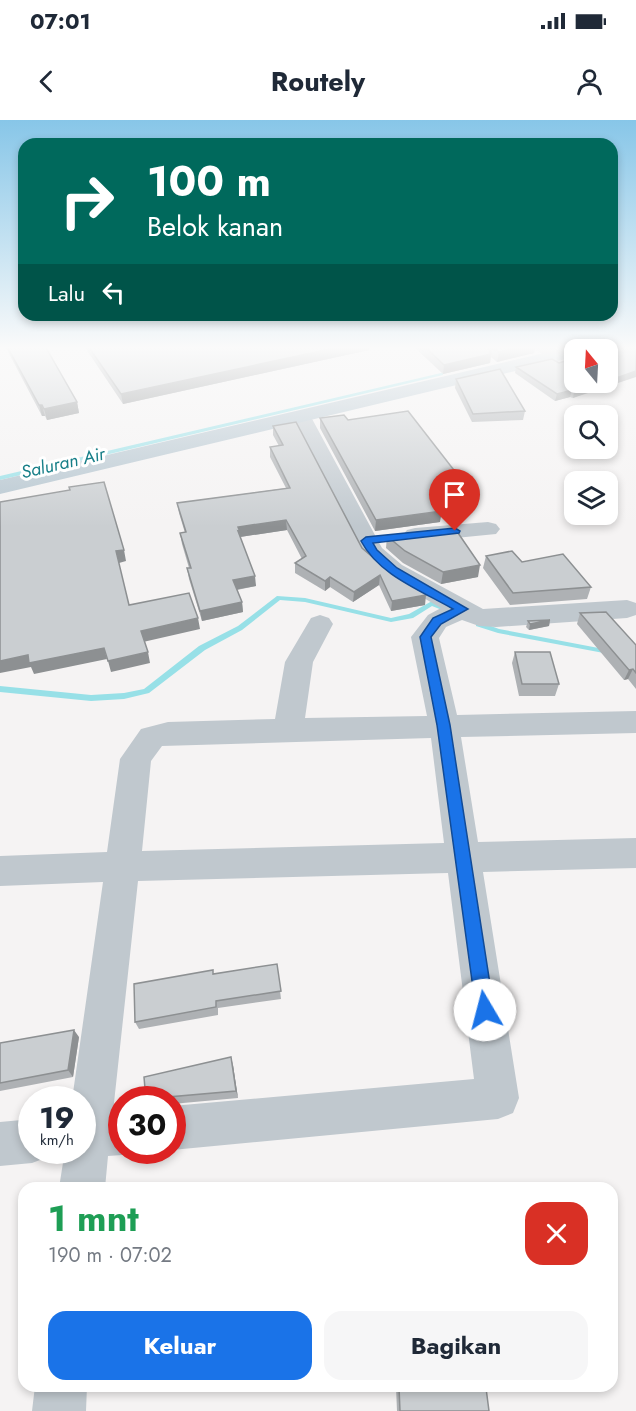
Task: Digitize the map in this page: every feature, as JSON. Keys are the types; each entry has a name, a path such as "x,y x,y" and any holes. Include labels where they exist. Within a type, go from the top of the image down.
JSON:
{"main road":[{"path":"0,487 343,406"}],"street":[{"path":"301,417 383,539"},
{"path":"488,529 383,539 372,552 393,570 479,617 496,618 627,609"},
{"path":"186,1127 498,1098 444,725 425,637 437,621 462,609"},
{"path":"288,729 299,662 320,624"},
{"path":"84,1182 97,1135 123,866 136,759 152,737 168,734 288,729 636,722"},
{"path":"0,871 462,856 636,853"},
{"path":"0,1144 18,1142"},
{"path":"59,1411 61,1392"}],"building":[{"path":"469,406 522,406 525,411 473,414"},
{"path":"408,411 457,474 446,476 460,493 433,498 442,511 376,520 320,418 344,415 348,420"},
{"path":"296,422 362,548 384,567 423,589 426,595 392,601 380,575 354,592 330,577 325,581 295,563 306,556 286,520 238,527 255,576 233,580 242,602 200,611 187,568 191,568 180,533 186,532 177,503 290,488 270,447 283,445 273,426"},
{"path":"104,482 124,550 116,551 129,605 189,593 198,618 141,631 148,652 108,661 104,648 29,663 28,655 0,661 0,502"},
{"path":"456,530 480,565 443,572 405,551 387,536"},
{"path":"512,551 522,562 563,554 591,587 513,593 486,556"},
{"path":"606,612 636,645 636,673 633,669 629,670 580,613"},
{"path":"550,620 530,624 528,621"},
{"path":"515,652 550,652 559,684 522,684"},
{"path":"277,964 281,991 216,1001 216,1007 135,1022 134,984 213,970 213,974"},
{"path":"74,1030 68,1070 0,1083 0,1043"},
{"path":"231,1057 236,1091 186,1095 186,1086 145,1086 144,1077"},
{"path":"399,1392 487,1392 489,1411 400,1411"}],"waterway":[{"name":"Saluran Air","path":"0,478 304,406"},
{"path":"0,689 91,698 124,696 146,691 202,648 240,628 279,598 305,600 391,620 411,616 432,603 442,608"},
{"path":"478,624 498,631 609,652"}],"route":[{"path":"455,531 366,541 372,552 393,570 462,609 437,621 425,637 444,725 485,1010"}]}
